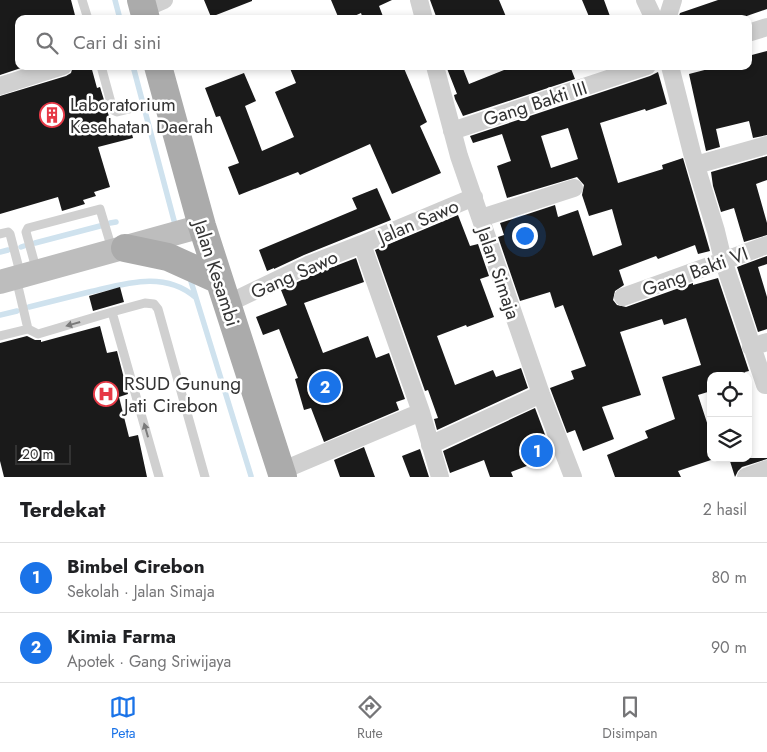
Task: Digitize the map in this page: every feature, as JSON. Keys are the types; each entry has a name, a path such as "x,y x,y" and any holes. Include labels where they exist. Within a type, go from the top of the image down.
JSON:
{"main road":[{"name":"Jalan Kesambi","path":"158,70 158,102 185,231 208,280 282,474"},
{"path":"119,250 168,257 208,280"}],"street":[{"path":"419,0 423,15"},
{"path":"645,0 652,15"},
{"path":"669,15 673,0"},
{"path":"752,32 767,27"},
{"path":"0,86 50,70"},
{"name":"Jalan Simaja","path":"436,70 459,156 540,394 573,477"},
{"name":"Gang Bakti III","path":"452,131 635,70"},
{"path":"671,70 723,260 759,345 765,385 767,385"},
{"path":"696,165 767,145"},
{"path":"481,218 574,188"},
{"name":"Jalan Sawo","path":"362,244 474,197"},
{"path":"19,277 185,231"},
{"path":"362,244 420,412 440,477"},
{"name":"Gang Sawo","path":"208,280 308,265 362,244"},
{"name":"Gang Bakti VI","path":"623,297 767,245"},
{"path":"430,445 540,394"},
{"path":"282,474 420,412"},
{"path":"746,477 767,469"}],"lane":[{"path":"82,0 87,15"},
{"path":"102,70 113,110 117,112 158,102"},
{"path":"19,277 28,228 98,209 101,211 119,250"},
{"path":"0,234 9,232 10,234 28,329"},
{"path":"0,336 28,329 38,334 145,303 154,304 158,309 205,477"},
{"path":"112,312 159,477"}],"building":[{"path":"0,0 71,0 75,15 15,15 15,70 0,75"},
{"path":"204,0 252,0 216,15 210,15"},
{"path":"331,0 392,0 379,6 382,15 362,15 361,13 357,15 337,15"},
{"path":"430,0 499,0 505,15 436,15"},
{"path":"582,0 604,0 610,15 588,15"},
{"path":"718,0 767,0 767,9 750,15 679,15 680,13"},
{"path":"767,51 767,135 753,138 749,121 716,129 720,147 706,151 689,74 704,70 752,70 752,55"},
{"path":"72,70 92,70 97,88 100,87 112,126 129,122 133,138 98,147 110,187 94,192 96,196 83,200 85,204 62,211 58,197 0,214 0,96 71,73"},
{"path":"291,70 405,70 427,122 420,126 441,173 392,194 370,144 300,175 298,172 239,195 228,167 239,163 220,116 216,117 205,88 244,73 256,101 245,106 262,151 294,137 275,92 296,83"},
{"path":"448,70 464,70 469,84 504,70 572,70 575,79 463,116 455,99 454,95 457,94"},
{"path":"658,72 667,104 600,123 618,183 663,169 662,165 683,158 710,251 698,254 695,245 658,259 656,256 619,270 624,285 615,291 613,300 617,305 626,307 693,283 693,285 718,278 749,371 707,372 707,392 698,395 707,423 707,461 678,471 681,477 615,477 607,455 648,438 645,431 675,419 662,377 701,365 686,318 664,325 662,319 620,332 641,395 602,407 614,439 583,451 575,430 567,433 550,388 574,379 571,371 586,366 563,305 555,308 550,292 520,301 498,237 504,235 500,223 555,205 558,217 578,210 593,256 622,245 612,209 589,216 582,195 584,185 577,177 507,198 497,166 511,161 502,134 473,143 470,136","holes":["568,128 578,159 551,168 541,136"]},
{"path":"767,156 767,180 756,184 767,223 767,235 744,242 734,208 721,212 711,172"},
{"path":"377,188 391,220 267,271 259,250 357,209 352,198"},
{"path":"458,215 470,246 478,244 489,276 480,279 494,317 437,336 455,385 493,370 496,377 521,368 528,388 437,430 434,419 438,418 428,390 425,391 375,250"},
{"path":"767,256 767,264 758,267 767,297 767,329 758,332 737,267"},
{"path":"356,258 364,282 304,303 323,353 368,336 376,358 389,353 405,399 396,402 399,410 324,442 311,408 304,410 295,379 298,378 279,329 263,335 256,317 287,305 281,290 312,275"},
{"path":"120,287 124,302 93,311 89,296"},
{"path":"100,326 107,353 117,351 128,394 119,397 129,437 138,435 147,477 4,477 0,461 0,343 27,336 35,340 41,340 41,342"},
{"path":"535,408 553,456 511,472 513,477 490,477 484,460 450,473 443,451"},
{"path":"364,447 375,477 340,477 334,460"},
{"path":"420,449 429,477 410,477 402,456"},
{"path":"752,458 767,458 742,467 735,477 730,462 752,462"}],"waterway":[{"path":"115,0 119,15"},
{"path":"134,70 176,228"},
{"path":"110,223 116,222"},
{"path":"35,243 100,226"},
{"path":"0,252 8,250"},
{"path":"189,275 251,476"},
{"path":"29,307 144,281 170,284 183,289 195,297"},
{"path":"0,315 17,311"}],"place":[{"name":"Laboratorium Kesehatan Daerah","path":"52,115"},
{"name":"Kimia Farma","path":"325,387"},
{"name":"RSUD Gunung Jati Cirebon","path":"106,394"},
{"name":"Bimbel Cirebon","path":"537,451"}]}
